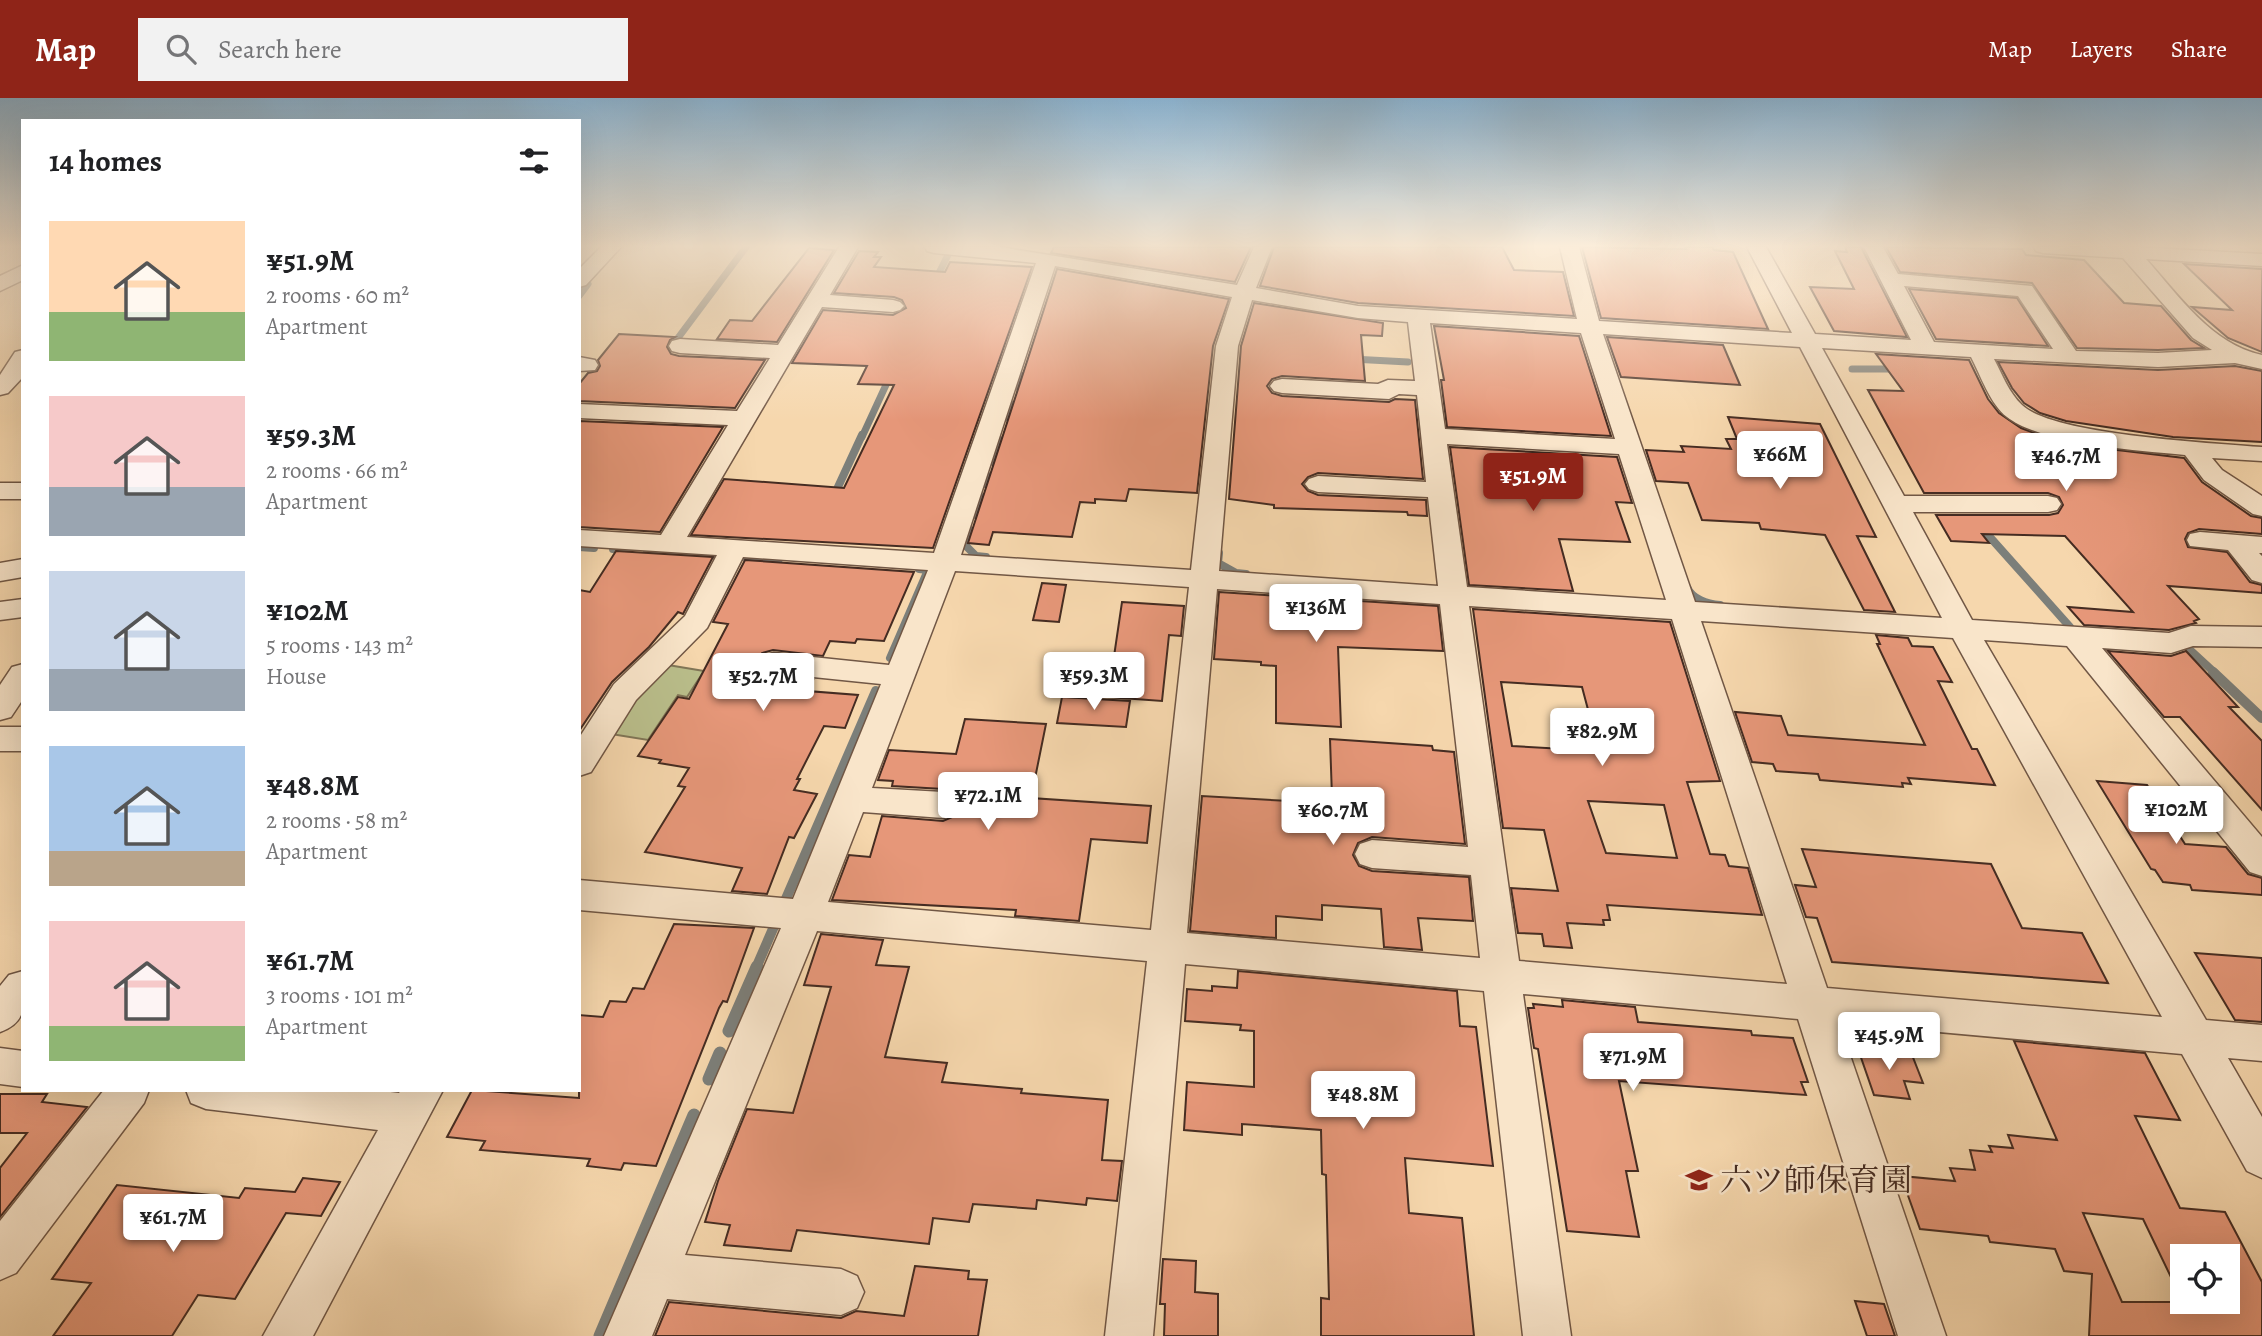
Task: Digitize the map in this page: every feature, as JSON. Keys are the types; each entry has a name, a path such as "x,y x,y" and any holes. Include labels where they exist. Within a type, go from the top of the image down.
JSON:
{"street":[{"path":"669,544 813,305"},
{"path":"877,305 893,306"},
{"path":"628,1336 654,1275 788,913 851,799 945,562 1032,305"},
{"path":"1129,1336 1227,346 1240,305"},
{"path":"1315,305 1358,312 2069,357 2158,360 2235,356 2262,362"},
{"path":"1584,305 1682,610 1922,1336"},
{"path":"1787,305 1962,628 2262,1157"},
{"path":"1904,305 1926,346"},
{"path":"2035,305 2069,357"},
{"path":"2176,305 2201,333 2235,356"},
{"path":"1418,316 1547,1336"},
{"path":"680,346 785,352"},
{"path":"1978,350 2015,413 2056,428 2112,439 2262,454"},
{"path":"0,388 16,371 21,361"},
{"path":"1282,386 1388,391 1388,387 1427,388"},
{"path":"0,396 21,396"},
{"path":"581,411 744,419"},
{"path":"1433,436 1629,447"},
{"path":"2192,448 2213,474 2262,508"},
{"path":"1318,484 1440,490"},
{"path":"0,491 21,491"},
{"path":"1895,504 2048,504"},
{"path":"581,538 669,544 731,553 945,562 2171,643 2191,636 2262,637"},
{"path":"2200,540 2249,544 2262,574"},
{"path":"581,761 625,692 697,621 731,553"},
{"path":"0,572 21,568"},
{"path":"0,611 21,608"},
{"path":"2075,636 2260,858"},
{"path":"774,663 900,676"},
{"path":"0,709 21,677"},
{"path":"0,739 21,739"},
{"path":"851,799 943,805"},
{"path":"1372,854 1487,862"},
{"path":"581,895 2262,1043"},
{"path":"0,1015 21,989"},
{"path":"0,1066 21,1069"},
{"path":"0,1256 128,1092"},
{"path":"241,1092 417,1102 287,1336"},
{"path":"654,1275 841,1292"}],"green space":[{"path":"662,664 704,671 687,697 678,695 648,740 605,733"}],"building":[{"path":"765,305 800,305 777,342 717,339 730,320 752,321"},
{"path":"904,305 1019,305 933,548 691,535 724,479 844,488 894,385 858,384 867,366 792,363 823,310 893,315 906,308"},
{"path":"1045,305 1227,305 1213,346 1197,493 1129,489 1126,501 1095,499 1095,503 1080,502 1072,537 993,532 989,545 968,543"},
{"path":"1253,305 1383,323 1382,336 1361,335 1365,381 1282,376 1272,379 1267,386 1272,393 1282,396 1389,402 1395,399 1415,400 1423,479 1318,473 1308,477 1302,484 1308,491 1318,495 1426,500 1427,516 1408,515 1407,512 1274,508 1274,505 1229,499 1241,346"},
{"path":"1387,305 1571,305 1574,316"},
{"path":"1597,305 1757,305 1768,329 1601,318"},
{"path":"1820,305 1891,305 1907,337 1834,331"},
{"path":"1918,305 2021,305 2048,346 1936,339"},
{"path":"2047,305 2161,306 2191,340 2204,348 2158,350 2077,348"},
{"path":"2227,305 2262,305 2262,352 2228,338 2192,307 2232,310"},
{"path":"1434,326 1579,336 1611,436 1447,427 1441,380 1444,380"},
{"path":"619,334 675,337 667,347 671,354 679,356 765,360 735,408 581,401 581,382 588,373 597,371 600,366 598,360"},
{"path":"1607,337 1723,345 1740,385 1621,377"},
{"path":"1876,354 1969,360 1988,399 1999,413 2021,428 2042,436 2092,447 2184,458 2202,482 2251,516 2262,518 2262,534 2199,529 2188,533 2185,539 2188,547 2227,552 2250,582 2262,585 2262,593 2168,586 2199,619 2194,621 2196,623 2169,630 2084,625 2068,607 2133,612 2065,536 1982,534 1989,543 1951,541 1936,515 2049,515 2058,513 2063,505 2059,497 2048,493 1924,493 1868,390 1903,391"},
{"path":"1998,362 2158,370 2235,366 2262,371 2262,442 2173,437 2066,421 2040,413 2024,403 2012,388"},
{"path":"1728,417 1820,424 1876,537 1857,536 1895,612 1864,610 1825,535 1761,529 1759,523 1702,520 1688,483 1656,481 1646,450 1684,452 1681,446 1731,449 1726,439 1737,439"},
{"path":"581,421 723,427 660,532 581,527"},
{"path":"1450,447 1617,457 1632,503 1616,502 1630,542 1559,539 1573,591 1469,585"},
{"path":"616,551 713,557 683,614 678,612 649,647 612,682 581,728 581,590 590,592"},
{"path":"745,560 914,572 884,641 830,641 823,656 773,650 762,653 757,662 762,673 813,680 808,691 858,695 845,728 824,726 797,779 800,779 794,790 817,794 794,838 789,837 767,894 732,891 742,868 645,852 685,787 678,786 689,768 638,756 678,697 689,699 728,624 713,622"},
{"path":"1042,583 1066,585 1059,622 1033,620"},
{"path":"1219,592 1438,606 1443,651 1338,647 1341,727 1276,723 1276,666 1261,665 1261,662 1214,659"},
{"path":"1122,602 1184,606 1181,636 1169,635 1162,701 1108,697"},
{"path":"1473,609 1670,622 1720,781 1687,782 1710,854 1725,855 1729,866 1748,868 1762,915 1607,905 1610,920 1603,920 1604,925 1567,923 1572,948 1544,946 1542,934 1518,933 1511,888 1558,891 1544,830 1503,828","holes":["1501,682 1582,687 1599,751 1512,746","1588,801 1664,805 1677,858 1606,853"]},
{"path":"1876,635 1908,638 1912,646 1933,647 1952,682 1938,681 1972,749 1977,749 1995,785 1908,778 1911,784 1902,783 1903,787 1820,780 1818,774 1776,771 1773,764 1752,762 1735,712 1781,716 1788,735 1925,745 1877,644 1880,644"},
{"path":"2108,651 2171,656 2186,651 2238,707 2229,707 2262,741 2262,810 2180,717 2164,717"},
{"path":"1062,697 1130,701 1126,727 1057,723"},
{"path":"965,719 1046,724 1031,798 1151,806 1147,843 1091,839 1079,921 1015,916 1016,910 832,900 849,855 870,857 882,816 943,821 957,815 962,804 956,794 943,789 892,786 893,781 878,780 889,750 956,754"},
{"path":"1330,739 1432,746 1433,750 1454,752 1465,844 1372,837 1358,843 1353,855 1359,866 1372,871 1469,877 1473,921 1418,918 1422,950 1384,947 1381,909 1322,905 1322,920 1276,916 1276,938 1190,931 1202,796 1289,801 1293,794 1332,797"},
{"path":"2097,781 2147,785 2185,844 2226,847 2248,874 2262,878 2262,895 2192,890 2190,885 2163,882 2155,870 2151,869"},
{"path":"1802,849 1991,864 2022,928 2082,933 2108,983 1832,962 1817,918 1806,917 1795,885 1816,887"},
{"path":"674,924 754,928 727,1002 723,1001 719,1008 656,1166 624,1163 621,1170 587,1166 590,1159 480,1150 485,1141 447,1137 471,1092 579,1098 581,1015 603,1017 610,1001 626,1002 633,988 644,989"},
{"path":"821,934 883,940 876,965 909,967 885,1057 947,1063 942,1082 1022,1089 1021,1093 1108,1100 1102,1160 1122,1161 1117,1201 1087,1198 1086,1205 1037,1200 1036,1209 973,1204 969,1222 933,1218 929,1244 797,1230 791,1251 724,1245 730,1225 705,1222 747,1109 793,1113 831,987 804,985"},
{"path":"2195,953 2262,958 2262,1022 2235,1020"},
{"path":"1238,971 1457,991 1460,1026 1476,1027 1493,1166 1405,1158 1409,1213 1462,1218 1474,1336 1321,1336 1321,1298 1329,1299 1326,1175 1322,1174 1321,1130 1242,1124 1242,1135 1184,1130 1187,1082 1254,1087 1254,1031 1240,1030 1241,1025 1185,1021 1187,989 1212,991 1212,986 1237,988"},
{"path":"1562,1000 1635,1007 1638,1022 1751,1031 1752,1035 1793,1038 1808,1082 1801,1082 1806,1095 1619,1081 1638,1171 1626,1171 1639,1237 1567,1231 1538,1049 1534,1048 1528,1008 1534,1008 1533,1004 1563,1007"},
{"path":"2014,1041 2145,1053 2180,1120 2135,1116 2180,1208 2225,1212 2262,1282 2262,1336 2089,1336 2092,1274 2064,1271 2055,1249 1990,1242 1988,1236 1920,1229 1901,1176 1955,1181 1950,1168 1975,1170 1970,1150 1992,1152 1989,1146 2013,1148 2008,1135 2057,1140"},
{"path":"1857,1046 1912,1055 1923,1083 1904,1081 1910,1099 1874,1095"},
{"path":"0,1094 47,1094 42,1102 87,1107 0,1217 0,1168 27,1133 0,1133"},
{"path":"303,1178 340,1182 321,1216 286,1213 235,1299 198,1295 172,1336 53,1336 91,1283 52,1279 117,1185 239,1198 245,1188 295,1192"},
{"path":"1163,1259 1196,1261 1195,1292 1218,1294 1218,1336 1164,1336 1165,1304 1160,1304"},
{"path":"915,1266 969,1271 968,1279 987,1280 978,1336 655,1336 669,1302 841,1318 856,1311 904,1316"},
{"path":"1855,1301 1884,1304 1895,1336 1867,1336"}],"waterway":[{"path":"669,350 703,305"},
{"path":"1352,359 1408,362"},
{"path":"1852,369 1897,369"},
{"path":"862,437 891,374"},
{"path":"1017,387 1021,375"},
{"path":"1007,418 1011,404"},
{"path":"832,500 862,435"},
{"path":"993,462 1000,440"},
{"path":"985,484 988,476"},
{"path":"975,515 981,497"},
{"path":"1980,526 2070,627"},
{"path":"970,530 965,545 976,556 986,557"},
{"path":"581,547 594,548"},
{"path":"613,549 628,550"},
{"path":"647,551 779,559"},
{"path":"1219,553 1218,563 1236,573 1246,574"},
{"path":"890,658 928,570 919,569"},
{"path":"1687,587 1692,595 1700,600 1720,605"},
{"path":"2190,650 2215,673"},
{"path":"2213,672 2262,718"},
{"path":"756,968 876,691"},
{"path":"729,1031 757,967"},
{"path":"709,1079 720,1053"},
{"path":"600,1336 694,1115"}],"place":[{"name":"六ツ師保育園","path":"1699,1180"}]}
